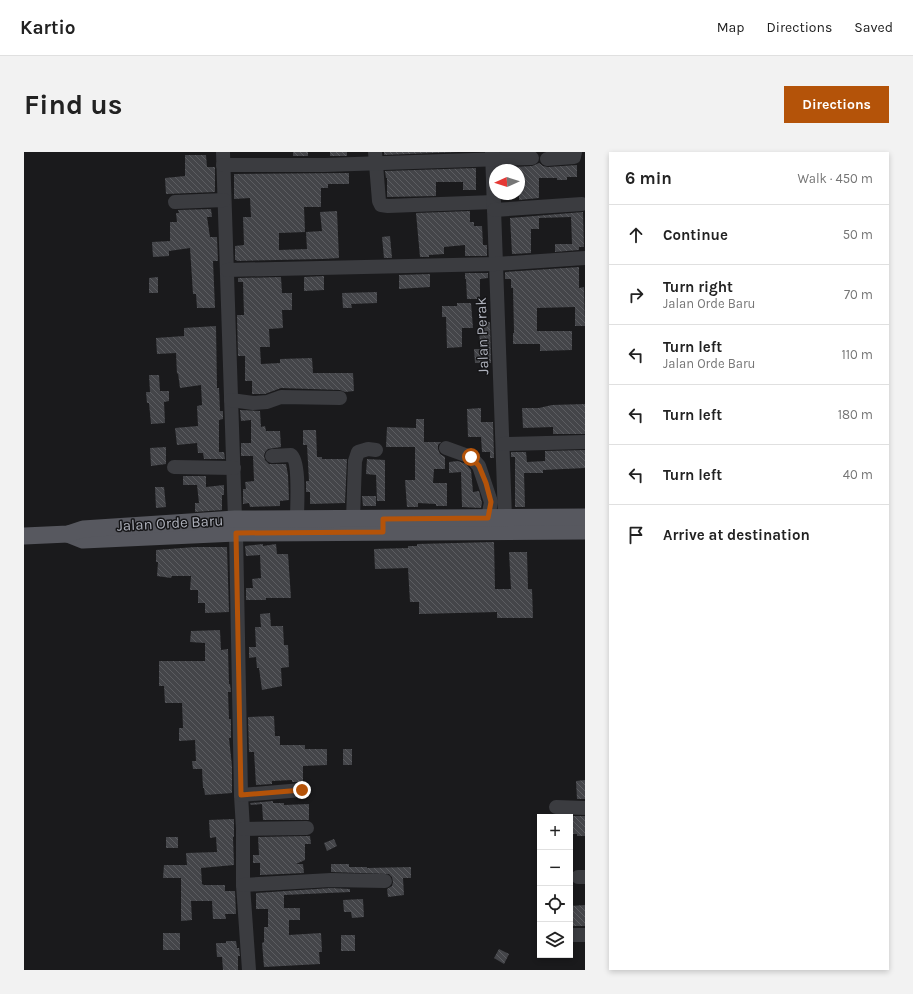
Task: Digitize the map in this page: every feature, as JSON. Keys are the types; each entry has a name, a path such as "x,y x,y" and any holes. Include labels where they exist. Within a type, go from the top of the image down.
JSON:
{"main road":[{"name":"Jalan Orde Baru","path":"236,526 297,519 353,519 383,525 488,518 585,517"},
{"name":"Jalan Orde Baru","path":"24,536 68,534 83,528 236,526 383,525 585,531"}],"street":[{"path":"547,160 574,157 576,152"},
{"path":"249,970 243,886 236,526 223,159 325,166 375,158 492,156 532,158"},
{"name":"Jalan Perak","path":"492,156 505,518"},
{"path":"375,158 379,201 382,205 494,206 582,204"},
{"path":"175,202 224,200"},
{"path":"227,270 496,264 585,258"},
{"path":"231,400 253,403 267,402 281,397 340,398"},
{"path":"503,444 585,442"},
{"path":"446,448 471,457 479,466 491,502 488,518"},
{"path":"353,519 355,461 358,452 368,449 376,450"},
{"path":"272,456 291,456 295,459 297,474 297,519"},
{"path":"174,467 234,468"},
{"path":"241,795 302,790"},
{"path":"556,808 585,808"},
{"path":"243,829 307,828"},
{"path":"243,886 331,880 385,881"},
{"path":"573,935 585,934"}],"building":[{"path":"293,152 308,152 308,156 293,156"},
{"path":"330,152 347,152 347,156 330,156"},
{"path":"384,152 458,152 384,155"},
{"path":"185,155 206,155 207,167 215,167 215,192 166,194 165,178 185,176"},
{"path":"539,163 548,167 577,165 577,177 567,177 567,180 557,180 557,178 539,178 539,198 525,199 525,166 532,166"},
{"path":"476,168 476,190 463,190 463,182 436,182 436,196 387,197 387,178 385,171"},
{"path":"349,173 349,184 328,184 328,188 321,188 321,207 304,207 305,232 279,233 279,250 307,249 306,232 322,231 320,212 337,211 339,258 235,260 235,246 244,245 243,217 251,217 250,198 234,199 234,174"},
{"path":"211,209 212,217 207,217 210,237 217,237 218,261 213,261 215,308 197,308 196,294 193,294 190,248 169,251 169,256 153,257 152,242 170,241 170,222 177,222 176,213 179,213 178,210"},
{"path":"470,211 470,222 474,222 474,226 482,226 483,245 487,245 487,256 465,256 465,245 444,247 444,254 420,257 416,213"},
{"path":"583,212 584,247 579,247 579,250 555,252 555,244 572,244 571,217 539,218 539,229 531,229 531,253 512,254 510,218"},
{"path":"390,236 392,258 384,258 382,237"},
{"path":"579,267 579,288 584,287 585,326 575,326 575,307 537,308 537,331 572,331 572,350 540,351 540,344 513,344 513,288 511,288 511,279 505,279 505,272"},
{"path":"465,273 488,273 488,278 480,279 480,299 467,299"},
{"path":"430,274 430,287 399,289 399,275"},
{"path":"324,276 324,290 304,291 304,277"},
{"path":"158,277 158,293 149,293 149,278"},
{"path":"281,277 282,293 292,293 292,310 282,310 283,328 269,329 270,347 260,347 261,364 280,363 280,359 312,358 313,373 353,373 354,391 345,392 340,390 281,388 265,394 252,394 252,381 245,381 245,356 238,356 237,315 244,315 243,282 238,282 238,278"},
{"path":"377,292 377,303 351,304 352,308 343,308 342,293"},
{"path":"457,303 471,303 473,328 462,328 462,347 447,348 446,317 442,317 442,306 457,306"},
{"path":"479,322 490,322 491,363 475,363 474,349 480,349"},
{"path":"216,326 217,388 219,388 220,411 223,411 223,419 219,420 219,452 224,452 225,459 204,459 203,453 198,453 197,443 177,445 175,428 198,426 197,406 202,405 201,385 180,388 178,373 177,374 176,353 157,354 156,338 184,336 184,328"},
{"path":"149,375 159,375 160,391 169,391 169,401 164,402 165,423 151,424 149,403 147,403 146,392 150,392"},
{"path":"585,404 585,434 553,434 553,427 523,428 522,408"},
{"path":"481,408 481,422 493,422 494,458 490,458 490,452 482,452 481,437 468,437 467,409"},
{"path":"240,410 260,411 261,427 265,426 266,431 280,431 281,447 268,449 264,456 265,460 269,464 286,464 289,500 280,501 280,506 250,507 249,503 243,504 243,489 246,489 245,482 254,481 253,456 241,456 241,443 251,443 251,420 241,421"},
{"path":"416,419 424,419 424,442 441,442 438,445 438,449 440,454 445,457 445,469 434,469 433,483 447,483 447,506 418,503 418,507 407,507 405,480 415,480 415,447 386,447 387,427 416,428"},
{"path":"303,430 316,430 317,457 322,457 322,459 347,459 345,503 310,504 310,492 306,492 306,481 309,481 307,445 303,445"},
{"path":"166,447 166,464 151,466 150,448"},
{"path":"585,450 585,468 543,470 543,473 524,473 525,507 515,507 515,457 511,457 511,452 526,452 527,462 545,461 545,451"},
{"path":"367,459 385,460 385,501 377,501 376,475 366,474"},
{"path":"458,461 466,464 471,470 473,492 479,491 482,503 481,508 462,507 461,472 449,473 449,462"},
{"path":"183,476 206,476 206,487 224,485 222,510 195,512 195,503 199,503 197,485 183,485"},
{"path":"155,487 164,487 166,507 156,508"},
{"path":"362,496 376,496 376,506 363,506"},
{"path":"494,542 495,589 511,589 509,552 527,552 528,589 532,589 533,618 497,618 497,612 419,614 419,602 410,602 408,568 375,569 374,549 408,548 408,546 417,546 417,544"},
{"path":"263,544 263,546 276,544 277,554 288,554 291,598 246,600 246,588 253,588 252,579 261,578 260,555 246,556 245,546"},
{"path":"195,547 227,547 229,612 205,613 205,603 198,603 198,590 190,590 191,576 172,576 171,578 157,576 158,562 156,562 156,550"},
{"path":"270,613 271,626 283,626 284,645 288,645 289,667 281,668 282,686 262,690 256,657 249,658 249,647 256,647 255,627 261,627 260,614"},
{"path":"220,630 221,650 228,649 229,684 231,692 228,692 229,719 231,719 231,738 229,738 232,766 232,793 205,795 202,769 193,769 192,761 196,761 195,740 179,741 179,728 183,728 182,703 165,703 164,686 159,686 159,661 205,661 205,643 190,642 191,631"},
{"path":"274,716 275,736 280,736 280,745 305,745 305,749 327,749 327,765 303,766 303,782 292,782 292,780 272,781 272,784 256,785 254,752 249,752 248,717"},
{"path":"343,749 352,749 352,765 343,765"},
{"path":"585,780 585,799 577,799 576,781"},
{"path":"273,801 273,803 284,803 284,805 309,804 309,820 263,820 262,804 251,805 250,803"},
{"path":"573,816 585,816 585,836 577,836 577,834 573,834"},
{"path":"234,819 234,865 201,868 202,884 225,885 225,891 235,891 236,914 225,914 226,919 213,919 212,901 191,901 192,920 181,921 181,878 163,878 164,865 187,865 186,853 217,852 216,837 210,838 209,820"},
{"path":"310,836 311,844 305,844 305,860 296,864 303,864 304,873 260,875 260,863 253,863 253,855 259,855 258,837"},
{"path":"166,837 178,837 178,848 166,848"},
{"path":"334,839 337,846 327,851 324,843"},
{"path":"331,864 349,864 349,867 367,868 411,867 411,878 403,878 404,895 388,897 387,889 392,886 393,882 392,877 389,874 331,872"},
{"path":"331,888 350,889 350,892 284,895 284,908 300,908 300,920 289,920 289,935 321,933 322,952 319,952 320,964 264,967 262,943 264,942 264,927 268,927 268,909 256,909 256,893"},
{"path":"363,899 364,917 352,918 351,912 344,912 343,900"},
{"path":"585,905 585,926 573,926 573,906"},
{"path":"163,933 180,933 180,950 163,950"},
{"path":"341,935 355,935 355,951 341,951"},
{"path":"226,941 236,941 237,948 239,948 240,956 238,956 238,970 223,970 222,957 217,957 216,943 226,943"},
{"path":"499,949 509,954 504,964 494,958"}],"route":[{"path":"302,790 241,795 236,533 383,532 383,519 488,518 491,502 486,483 479,466 471,457"}]}
